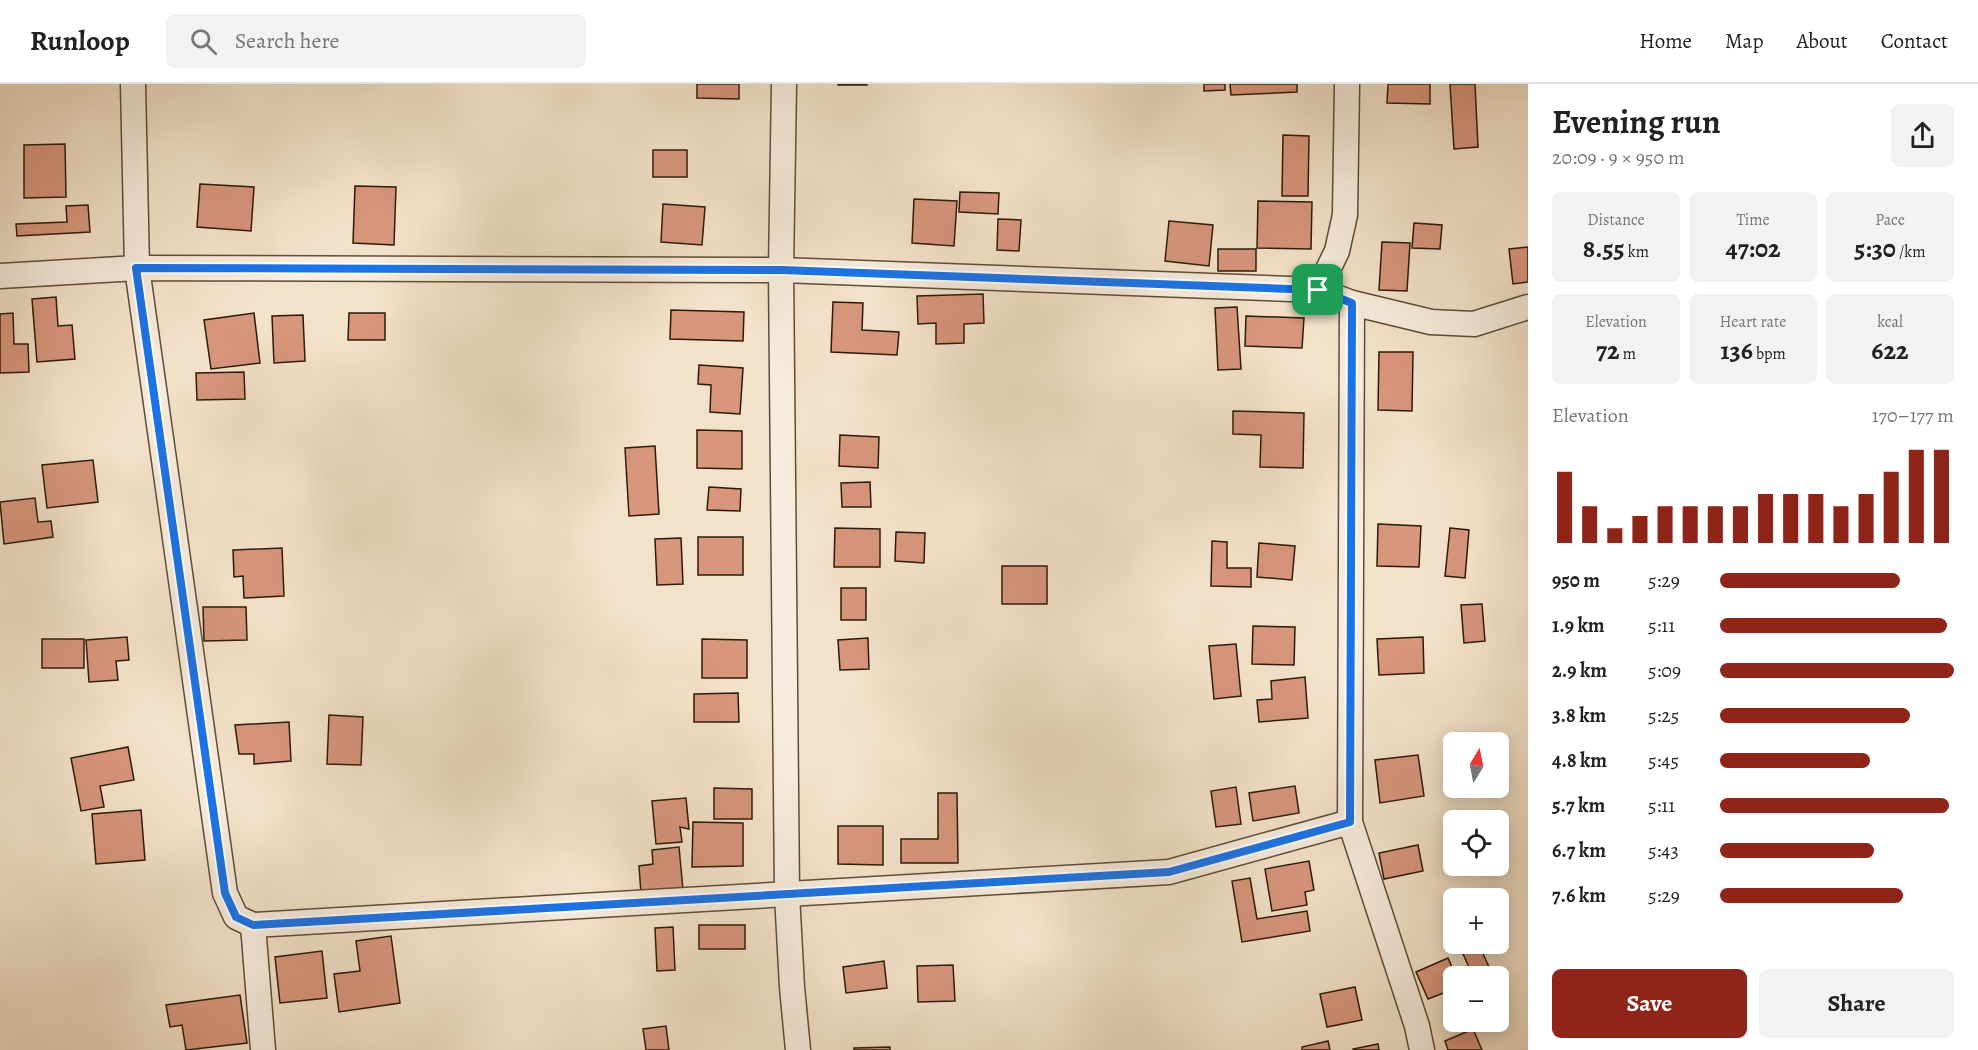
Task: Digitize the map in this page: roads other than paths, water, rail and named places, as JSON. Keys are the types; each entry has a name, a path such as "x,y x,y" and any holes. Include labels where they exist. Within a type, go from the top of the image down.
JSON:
{"street":[{"path":"133,84 136,268 225,893 236,917 253,925 1169,872 1350,822"},
{"path":"784,84 781,270 787,895 798,1050"},
{"path":"1318,290 1337,250 1346,214 1347,84"},
{"path":"0,276 136,268 781,270 1318,290 1352,303 1431,322 1474,324 1528,307"},
{"path":"1352,303 1350,822 1417,1026 1422,1050"},
{"path":"253,925 263,1050"}]}
